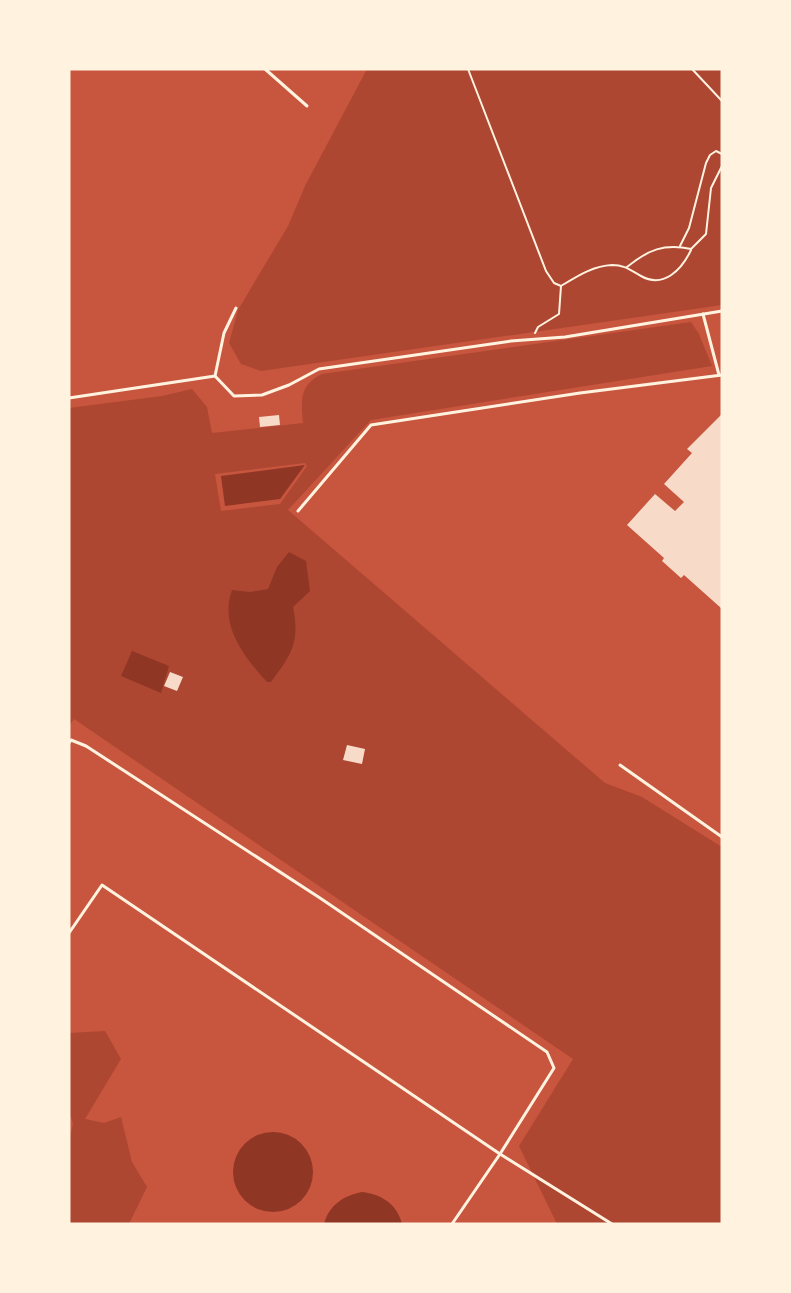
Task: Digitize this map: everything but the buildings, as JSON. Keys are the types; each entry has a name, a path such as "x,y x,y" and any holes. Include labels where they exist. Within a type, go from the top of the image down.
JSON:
{"lane":[{"path":"265,69 307,106"},
{"path":"215,376 224,333 236,308"},
{"path":"215,376 234,396 262,395 290,385 319,369 532,339 565,337 722,311"},
{"path":"298,511 371,425 580,393 721,375 703,314"},
{"path":"69,398 215,376"},
{"path":"69,743 71,740 86,746 125,771 320,898 547,1052 554,1068 500,1154 452,1224"},
{"path":"620,765 722,837"},
{"path":"69,933 102,885 500,1154 612,1224"}],"path":[{"path":"468,69 546,271 554,283 561,286"},
{"path":"692,69 722,101"},
{"path":"680,246 689,228 706,163 710,155 716,151 722,154"},
{"path":"561,286 586,271 610,265 627,267 643,278 658,280 676,273 691,249 706,234 711,188 722,166"},
{"path":"627,267 643,254 660,246 680,246 691,249"},
{"path":"532,339 538,327 559,314 561,286"}],"shaded area":[{"path":"367,69 722,69 722,305 261,371 241,364 229,343 238,310 288,226 305,186"},
{"path":"691,322 699,334 712,366 371,420 288,510 605,783 642,797 722,847 722,1224 557,1224 519,1146 573,1059 74,719 69,726 69,408 162,396 192,389 207,407 212,433 303,423 303,394 309,383 322,374","holes":["305,463 307,466 280,504 221,511 215,474"]},
{"path":"305,465 280,499 225,506 221,476"},
{"path":"289,552 306,561 310,591 293,607 295,639 293,647 271,682 267,682 250,662 236,640 231,628 229,603 232,590 250,592 268,589 277,567"},
{"path":"132,651 169,666 161,693 121,676"},
{"path":"105,1031 121,1059 85,1119 104,1123 121,1117 132,1162 147,1187 129,1224 69,1224 69,1141 73,1124 69,1110 69,1033"},
{"path":"273,1132 288,1135 301,1144 310,1157 313,1172 310,1187 301,1200 288,1209 273,1212 258,1209 245,1200 236,1187 233,1172 236,1157 245,1144 258,1135"},
{"path":"362,1192 376,1195 387,1201 400,1217 402,1224 324,1224 329,1212 338,1202"}]}
